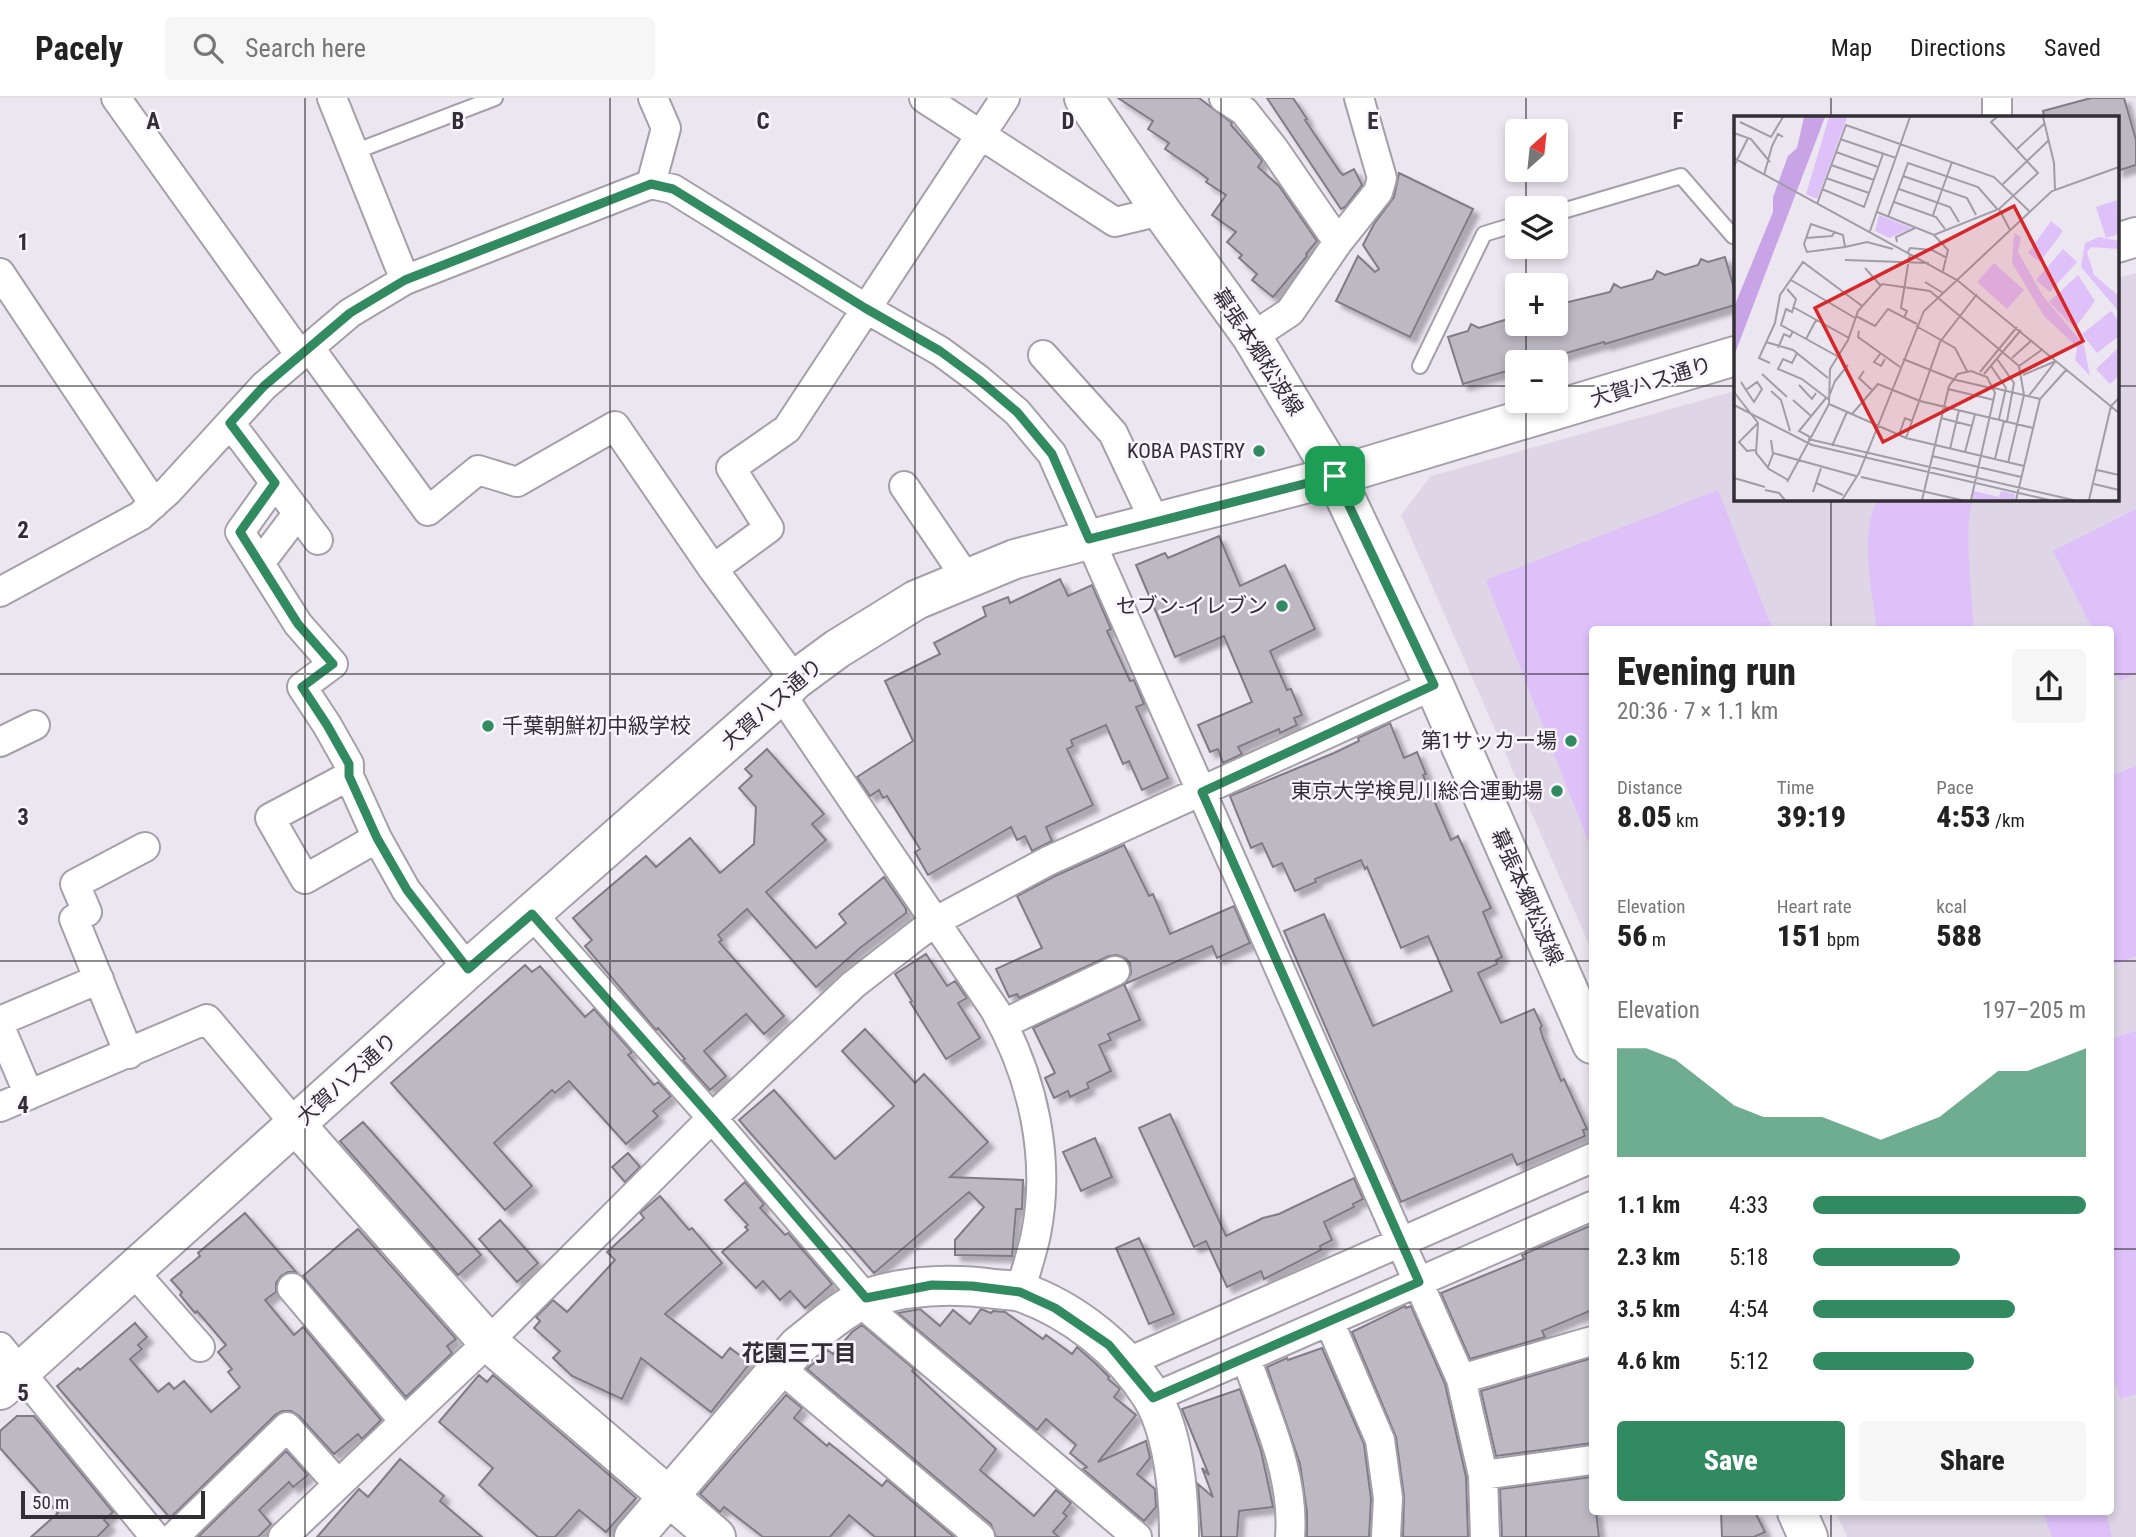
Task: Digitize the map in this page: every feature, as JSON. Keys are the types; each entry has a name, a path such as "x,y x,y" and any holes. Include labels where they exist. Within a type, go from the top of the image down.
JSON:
{"street":[{"path":"116,98 304,351 428,510 478,470 517,482 615,426 713,569 1003,1024 1016,1049 1039,1129 1040,1184 1036,1233 1020,1292"},
{"path":"332,98 405,280"},
{"path":"651,184 666,128 653,98"},
{"path":"924,98 1115,222 1161,211"},
{"path":"713,569 769,528 731,468 787,429 1005,98"},
{"name":"幕張本郷松波線","path":"1084,98 1252,337 1335,476 1434,685 1589,1037"},
{"path":"1224,98 1244,111 1274,149 1338,242"},
{"path":"1252,337 1290,312 1338,242 1378,192 1382,178 1359,98"},
{"path":"1997,98 1997,116"},
{"path":"0,592 140,516 169,491 264,386 350,313 405,280 651,184 673,189 865,308 940,351 1017,412 1052,454 1461,1379 1483,1475 1485,1537"},
{"path":"2118,243 2136,237"},
{"path":"0,273 154,504"},
{"path":"1043,355 1113,433 1155,522"},
{"name":"大賀ハス通り","path":"7,1370 133,1271 468,969 788,687 837,649 916,600 1015,559 1335,476 1734,356"},
{"path":"230,423 318,540"},
{"path":"275,483 240,532 298,624 333,664 302,687 349,764 349,776 377,838 407,890 468,969"},
{"path":"904,486 967,579"},
{"path":"260,563 298,513"},
{"path":"283,1537 488,1342 712,1118 853,985 936,921 1048,861 1434,685"},
{"path":"0,742 35,726"},
{"path":"349,776 270,818 305,879 377,838"},
{"path":"129,1054 74,919 87,912 75,884 145,847"},
{"path":"532,914 712,1118 863,1300 1137,1537"},
{"path":"1003,1024 1115,971"},
{"path":"0,1021 99,979"},
{"path":"0,1107 207,1019 296,1125 488,1342 716,1537"},
{"path":"0,1027 29,1095"},
{"path":"1126,1363 1589,1159"},
{"path":"1153,1398 1589,1207"},
{"path":"133,1271 200,1347"},
{"path":"634,1537 798,1346 825,1324 863,1300 932,1285 972,1286 1020,1292 1055,1308 1109,1345 1153,1398 1171,1451 1179,1504 1179,1537"},
{"path":"292,1288 404,1421"},
{"path":"1329,1321 1380,1440 1388,1498 1386,1537"},
{"path":"1461,1379 1589,1342"},
{"path":"1246,1358 1285,1473 1290,1496 1290,1537"},
{"path":"779,1367 980,1537"},
{"path":"7,1370 155,1537"},
{"path":"173,1537 287,1427 338,1484"},
{"path":"1483,1475 1589,1460"},
{"path":"1798,1515 1808,1537"}],"lane":[{"path":"354,152 495,98"},
{"path":"1568,210 1681,177 1734,236"},
{"path":"1420,366 1484,234 1505,228"}],"shaded area":[{"name":"東京大学検見川総合運動場","path":"2136,273 2136,1537 1847,1537 1837,1515 2114,1515 2114,626 1589,626 1589,944 1401,515 1431,476 1734,391 1734,500 2118,500 2118,278"},
{"name":"第1サッカー場","path":"1718,490 1771,626 1589,626 1589,843 1486,580"},
{"path":"1878,500 1974,500 1968,542 1974,626 1876,626 1868,563 1872,512"},
{"path":"2136,509 2136,673 2120,681 2114,670 2114,626 2091,626 2053,551"},
{"path":"2136,766 2136,956 2114,965 2114,775"},
{"path":"2136,1031 2136,1394 2120,1399 2114,1379 2114,1038"},
{"path":"2044,1515 2107,1515 2112,1537 2052,1537"}],"building":[{"path":"1118,98 1199,98 1232,123 1261,159 1258,167 1279,186 1317,241 1273,297 1252,280 1257,274 1239,258 1242,255 1227,242 1236,232 1212,215 1226,195 1206,182 1208,179 1199,172 1165,149 1169,143 1148,129 1153,121"},
{"path":"1267,98 1293,98 1340,172 1343,175 1354,169 1362,185 1345,207 1341,209"},
{"path":"2091,98 2124,98 2136,140 2136,165 2118,171 2118,116 2044,116 2043,111"},
{"path":"1399,173 1473,209 1410,337 1336,301 1358,256 1375,272 1379,269 1363,245 1374,224 1394,197"},
{"path":"1725,257 1734,288 1734,305 1568,353 1568,350 1505,350 1505,372 1463,384 1448,337 1468,331 1471,324 1479,328 1505,320 1505,336 1568,336 1568,302 1610,292 1614,284 1621,288 1653,279 1657,271 1665,275 1698,265 1701,259 1708,262"},
{"path":"1219,536 1240,586 1285,565 1315,629 1270,651 1287,690 1291,689 1302,715 1294,718 1297,725 1280,733 1279,729 1238,747 1242,754 1223,763 1218,749 1210,752 1198,725 1252,702 1224,636 1175,657 1136,565 1165,553 1168,558"},
{"path":"1060,579 1068,596 1092,585 1111,629 1107,631 1144,704 1136,707 1168,778 1142,790 1129,761 1123,764 1106,725 1071,740 1073,746 1067,749 1093,805 1046,827 1052,841 1032,851 1025,836 1017,840 1011,827 928,875 915,852 920,849 887,796 883,798 879,790 870,796 857,777 913,741 885,681 940,654 934,643 986,616 983,607 1008,597 1010,603"},
{"path":"1390,723 1404,758 1417,752 1426,774 1423,775 1451,840 1458,836 1491,908 1483,912 1502,957 1496,960 1497,964 1478,973 1501,1023 1534,1009 1561,1081 1564,1079 1587,1129 1583,1130 1585,1136 1517,1165 1512,1154 1401,1202 1284,931 1324,914 1373,1026 1452,991 1428,936 1401,948 1367,867 1365,869 1361,860 1315,879 1316,882 1295,891 1282,863 1273,867 1262,843 1251,848 1230,796 1334,753"},
{"path":"767,749 824,814 812,824 826,840 766,892 816,948 846,923 839,914 884,877 906,913 860,948 816,987 747,909 718,935 722,940 719,942 784,1016 764,1034 746,1014 704,1051 726,1076 710,1090 585,946 592,940 573,918 646,856 656,867 690,838 720,873 754,844 756,807 739,788 752,776 745,769"},
{"path":"1124,845 1149,896 1153,894 1170,934 1234,906 1250,943 1217,958 1212,946 1125,984 1131,973 1130,963 1117,955 1109,956 1019,998 1017,994 1009,997 996,969 1042,948 1017,896"},
{"path":"926,954 947,986 955,981 967,998 958,1003 980,1038 946,1059 895,974"},
{"path":"525,965 532,972 540,966 585,1017 594,1009 632,1052 628,1055 654,1085 658,1082 671,1096 653,1111 658,1116 626,1144 569,1081 555,1093 552,1090 494,1143 532,1186 505,1210 391,1083"},
{"path":"1124,984 1140,1020 1108,1034 1111,1040 1099,1045 1111,1071 1087,1083 1089,1088 1070,1097 1068,1091 1054,1098 1045,1078 1055,1073 1033,1028"},
{"path":"865,1029 915,1083 924,1074 988,1142 950,1177 1023,1180 1022,1209 1016,1209 1012,1256 955,1255 955,1240 984,1207 969,1192 874,1273 739,1120 774,1090 835,1159 894,1106 842,1051"},
{"path":"1170,1114 1226,1236 1354,1178 1363,1199 1353,1204 1354,1207 1324,1222 1332,1240 1320,1246 1321,1250 1264,1279 1261,1271 1227,1287 1206,1241 1194,1247 1139,1128"},
{"path":"363,1122 481,1255 458,1275 340,1141"},
{"path":"1095,1138 1112,1177 1081,1191 1063,1152"},
{"path":"628,1153 640,1167 625,1182 612,1167"},
{"path":"745,1182 764,1204 760,1208 785,1235 788,1233 832,1284 805,1308 790,1291 780,1300 763,1281 756,1288 722,1252 748,1230 745,1227 748,1225 725,1200"},
{"path":"660,1196 722,1263 665,1314 722,1358 730,1348 750,1363 711,1412 641,1358 622,1399 572,1376 553,1358 560,1351 534,1328 540,1321 536,1317 553,1300 567,1312 615,1260 607,1252 644,1218 640,1213"},
{"path":"245,1213 296,1272 281,1276 276,1283 276,1292 265,1300 294,1335 303,1327 381,1420 362,1439 358,1434 334,1454 299,1416 291,1411 282,1411 170,1518 57,1386 135,1323 147,1337 138,1345 142,1349 130,1359 158,1392 169,1383 174,1389 184,1381 211,1412 240,1387 228,1372 232,1369 218,1352 226,1345 197,1311 195,1313 171,1280"},
{"path":"500,1220 538,1263 517,1282 479,1239"},
{"path":"1589,1226 1589,1311 1542,1331 1545,1337 1470,1359 1441,1293 1524,1259 1522,1255"},
{"path":"358,1229 456,1339 447,1346 452,1353 406,1397 303,1276"},
{"path":"1139,1238 1174,1314 1149,1324 1116,1248"},
{"path":"1405,1306 1411,1306 1445,1384 1466,1477 1468,1537 1403,1537 1404,1496 1396,1437 1352,1332"},
{"path":"920,1309 940,1326 953,1310 970,1324 981,1309 991,1313 1005,1312 1043,1339 1046,1335 1072,1354 1077,1347 1096,1364 1120,1389 1114,1397 1136,1415 1098,1462 1146,1441 1150,1458 1137,1474 1155,1489 1156,1507 1144,1521 1083,1469 1087,1467 1070,1453 1076,1445 1046,1419 1037,1430 898,1313"},
{"path":"862,1325 914,1369 912,1371 996,1449 980,1470 1034,1516 1056,1490 1071,1503 1063,1513 1067,1516 1053,1532 1059,1537 996,1537 991,1524 807,1369 828,1350 833,1354 852,1332"},
{"path":"1322,1348 1364,1444 1371,1499 1369,1537 1307,1537 1307,1512 1300,1464 1267,1367"},
{"path":"1589,1359 1589,1443 1496,1456 1481,1391"},
{"path":"479,1375 487,1382 493,1375 636,1498 606,1532 579,1510 555,1537 538,1537 479,1485 493,1468 439,1422"},
{"path":"1240,1389 1261,1451 1273,1507 1239,1511 1237,1537 1202,1537 1198,1484 1213,1497 1202,1468 1209,1475 1182,1409"},
{"path":"786,1395 802,1408 794,1418 827,1446 829,1443 882,1486 887,1480 954,1537 875,1537 849,1515 830,1537 763,1537 724,1507 720,1512 700,1494"},
{"path":"17,1416 34,1416 113,1512 104,1520 109,1525 97,1537 31,1537 58,1513 0,1448 0,1431"},
{"path":"286,1451 308,1475 293,1487 289,1482 259,1510 271,1524 258,1537 198,1537"},
{"path":"400,1459 444,1496 440,1501 482,1537 317,1537 359,1489 368,1497"},
{"path":"1589,1477 1589,1515 1596,1515 1599,1537 1502,1537 1500,1489"},
{"path":"1721,1515 1756,1515 1765,1532 1754,1537 1722,1537"}],"place":[{"name":"KOBA PASTRY","path":"1259,451"},
{"name":"セブン-イレブン","path":"1282,606"},
{"name":"千葉朝鮮初中級学校","path":"488,726"},
{"name":"第1サッカー場","path":"1571,741"},
{"name":"東京大学検見川総合運動場","path":"1557,791"}],"district":[{"name":"花園三丁目","path":"799,1353"}],"route":[{"path":"651,184 673,189 865,308 940,351 978,379 1017,412 1052,454 1089,539 1335,476 1434,685 1202,792 1419,1282 1153,1398 1109,1345 1055,1308 1020,1292 972,1286 932,1285 866,1298 532,914 468,969 407,890 377,838 349,776 349,764 302,687 333,664 298,624 240,532 275,483 230,423 264,386 309,346 350,313 405,280 651,184"}]}
